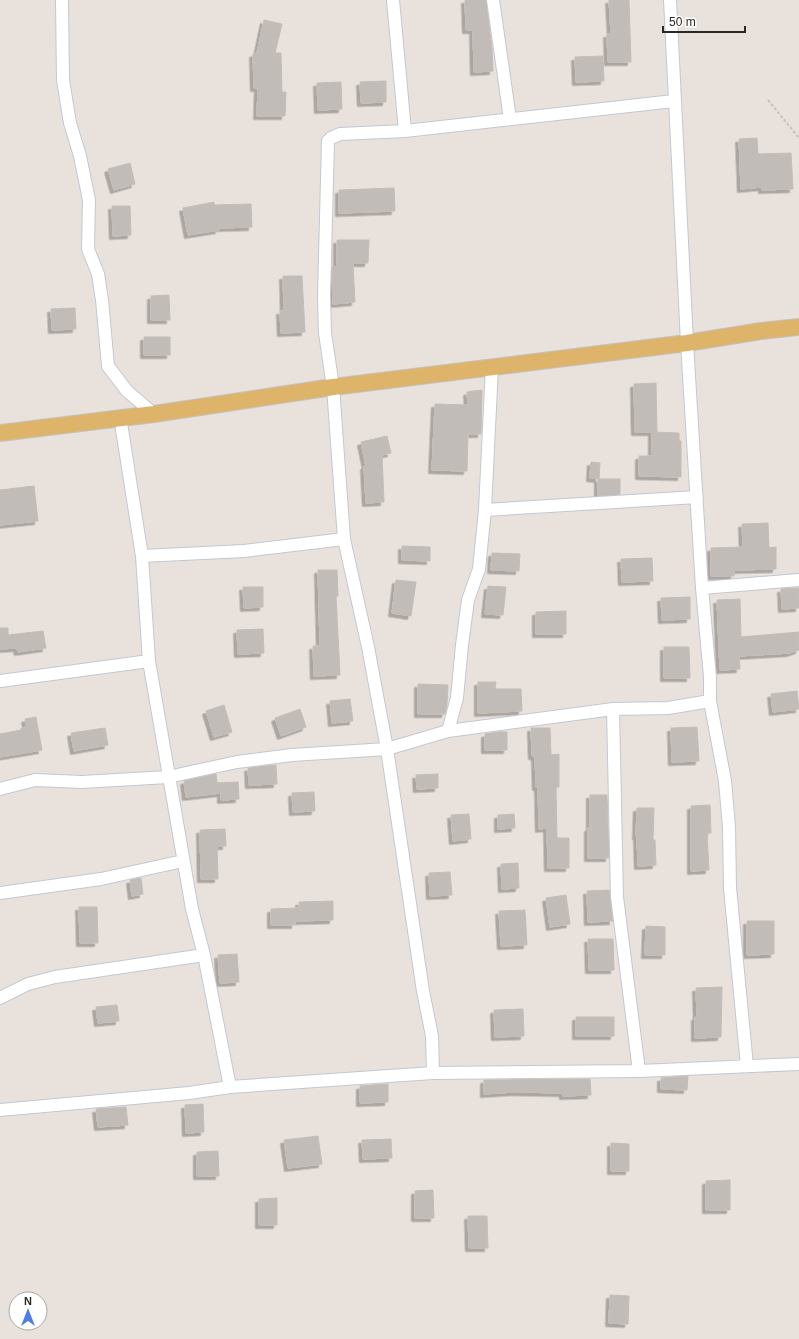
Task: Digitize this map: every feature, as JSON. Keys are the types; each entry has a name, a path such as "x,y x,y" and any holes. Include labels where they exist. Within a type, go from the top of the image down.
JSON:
{"main road":[{"path":"0,433 154,414 333,387 688,343 761,331 799,327"}],"street":[{"path":"62,0 63,80 70,123 80,156 89,200 88,249 98,274 108,366 127,391 154,414"},
{"path":"393,0 405,131"},
{"path":"493,0 510,118"},
{"path":"670,0 674,101 702,588 710,677 710,701 725,781 729,827 730,888 747,1066"},
{"path":"433,1073 432,1036 423,991 387,749 368,647 344,539 333,387 325,333 324,311 328,141 340,134 405,131 510,118 674,101"},
{"path":"448,732 458,698 462,645 468,600 479,569 485,510 492,367"},
{"path":"120,417 142,556 149,661 168,777 192,909 204,955 230,1087"},
{"path":"485,510 697,497"},
{"path":"142,556 244,551 344,539"},
{"path":"702,588 799,580"},
{"path":"0,681 149,661"},
{"path":"0,789 36,780 82,782 168,777 244,761 292,755 387,749 448,732 613,709 668,708 710,701"},
{"path":"613,709 617,897 639,1070"},
{"path":"0,893 101,879 184,861"},
{"path":"0,998 28,984 55,977 204,955"},
{"path":"0,1110 189,1093 230,1087 433,1073 639,1070 799,1064"}],"path":[{"path":"768,100 799,138"}],"building":[{"path":"465,0 486,0 493,71 474,72 473,30 466,30"},
{"path":"609,0 629,0 631,62 608,62 607,34 611,34"},
{"path":"264,20 282,24 275,53 281,53 282,92 286,92 285,116 257,116 258,88 254,88 253,54 257,53"},
{"path":"603,56 604,81 576,82 575,57"},
{"path":"386,81 386,102 361,103 360,82"},
{"path":"341,82 342,109 318,110 317,83"},
{"path":"757,138 758,154 791,153 793,189 762,190 762,187 741,189 739,139"},
{"path":"130,163 135,184 114,190 108,169"},
{"path":"394,188 395,211 339,213 339,190"},
{"path":"214,202 214,205 251,204 252,227 218,228 219,230 188,235 183,208"},
{"path":"112,206 130,206 131,235 113,236"},
{"path":"337,240 369,240 368,263 353,263 355,302 333,304 332,267 337,267"},
{"path":"283,276 302,276 305,332 281,333 280,311 284,311"},
{"path":"169,295 170,320 151,320 151,296"},
{"path":"75,308 76,329 52,330 51,309"},
{"path":"144,337 170,337 170,355 144,355"},
{"path":"656,383 657,432 635,432 634,384"},
{"path":"482,390 481,434 468,434 467,471 432,470 435,404 468,405 467,392"},
{"path":"652,432 679,433 679,441 681,441 681,477 639,476 639,456 652,456"},
{"path":"387,436 391,453 382,455 384,502 366,503 364,466 366,466 361,442"},
{"path":"591,462 600,463 599,479 590,478"},
{"path":"598,479 620,479 620,494 598,496"},
{"path":"34,486 38,521 0,525 0,490"},
{"path":"768,523 769,548 776,547 776,569 734,570 734,576 711,576 711,548 743,547 742,524"},
{"path":"402,546 430,547 430,561 402,560"},
{"path":"492,553 520,554 519,571 491,570"},
{"path":"652,558 653,581 622,582 621,559"},
{"path":"318,570 337,570 338,596 336,596 340,675 314,676 313,646 320,646"},
{"path":"396,580 416,582 411,616 392,613"},
{"path":"488,586 506,587 503,615 485,614"},
{"path":"243,587 263,587 263,607 244,608"},
{"path":"799,588 799,608 782,609 781,589"},
{"path":"690,597 690,619 662,620 661,598"},
{"path":"740,599 741,637 799,632 799,650 790,653 739,656 740,669 720,670 717,600"},
{"path":"566,611 566,634 536,634 536,612"},
{"path":"0,628 8,628 8,635 43,631 46,648 18,652 17,648 0,649"},
{"path":"263,629 264,653 238,654 237,630"},
{"path":"664,647 689,647 690,678 664,678"},
{"path":"478,682 496,682 495,689 521,689 522,711 478,713"},
{"path":"418,684 448,685 445,714 418,714"},
{"path":"797,691 799,709 773,712 771,694"},
{"path":"350,699 353,721 332,723 330,701"},
{"path":"224,705 232,732 214,737 206,711"},
{"path":"300,709 306,727 281,736 275,718"},
{"path":"36,717 42,750 0,757 0,734 21,730 21,728 27,727 25,719"},
{"path":"697,727 699,761 672,762 671,728"},
{"path":"105,728 108,745 74,751 71,733"},
{"path":"531,728 550,728 551,755 559,754 559,787 556,787 557,838 569,838 569,868 548,868 547,828 539,829 538,787 536,787 535,756 532,756"},
{"path":"507,732 507,750 485,750 485,734"},
{"path":"276,765 277,784 249,785 248,768"},
{"path":"216,774 217,783 238,782 239,799 221,800 221,793 186,797 184,781"},
{"path":"438,774 438,788 417,789 416,775"},
{"path":"314,792 315,811 293,812 292,793"},
{"path":"590,795 607,795 609,858 588,858"},
{"path":"710,805 711,833 707,833 709,870 691,871 691,806"},
{"path":"637,808 654,808 653,840 655,840 656,865 638,866 636,836"},
{"path":"469,814 471,839 453,841 451,815"},
{"path":"514,814 515,828 498,829 498,815"},
{"path":"225,829 226,846 217,846 218,879 201,879 200,830"},
{"path":"518,863 519,888 502,889 501,864"},
{"path":"450,872 452,895 430,896 429,873"},
{"path":"141,878 143,894 132,896 130,880"},
{"path":"609,890 613,921 588,922 587,891"},
{"path":"566,895 570,924 550,927 546,898"},
{"path":"333,901 333,920 295,921 295,925 271,925 271,909 299,908 299,902"},
{"path":"79,907 97,907 98,943 80,943"},
{"path":"525,910 527,945 501,946 499,911"},
{"path":"747,921 774,921 774,954 747,955"},
{"path":"646,926 665,927 665,955 645,955"},
{"path":"588,939 613,939 614,970 589,970"},
{"path":"237,954 239,982 220,983 218,955"},
{"path":"722,987 721,1037 695,1038 695,1017 697,1017 696,988"},
{"path":"117,1005 119,1021 98,1023 96,1007"},
{"path":"523,1009 524,1036 495,1037 494,1010"},
{"path":"576,1017 614,1017 614,1036 576,1036"},
{"path":"688,1076 687,1090 661,1089 661,1078"},
{"path":"590,1079 591,1095 563,1096 563,1093 515,1092 484,1094 484,1080"},
{"path":"388,1084 388,1102 360,1103 360,1086"},
{"path":"203,1104 204,1132 186,1133 185,1105"},
{"path":"126,1107 128,1125 98,1127 96,1109"},
{"path":"318,1136 322,1164 288,1168 284,1140"},
{"path":"391,1139 392,1158 363,1159 362,1140"},
{"path":"611,1143 629,1144 629,1171 611,1171"},
{"path":"218,1151 219,1176 197,1176 197,1152"},
{"path":"730,1180 730,1210 706,1210 706,1181"},
{"path":"433,1190 434,1218 415,1218 415,1191"},
{"path":"277,1198 277,1225 259,1225 259,1199"},
{"path":"468,1216 487,1216 488,1248 469,1248"},
{"path":"610,1295 629,1296 628,1324 609,1323"}]}
